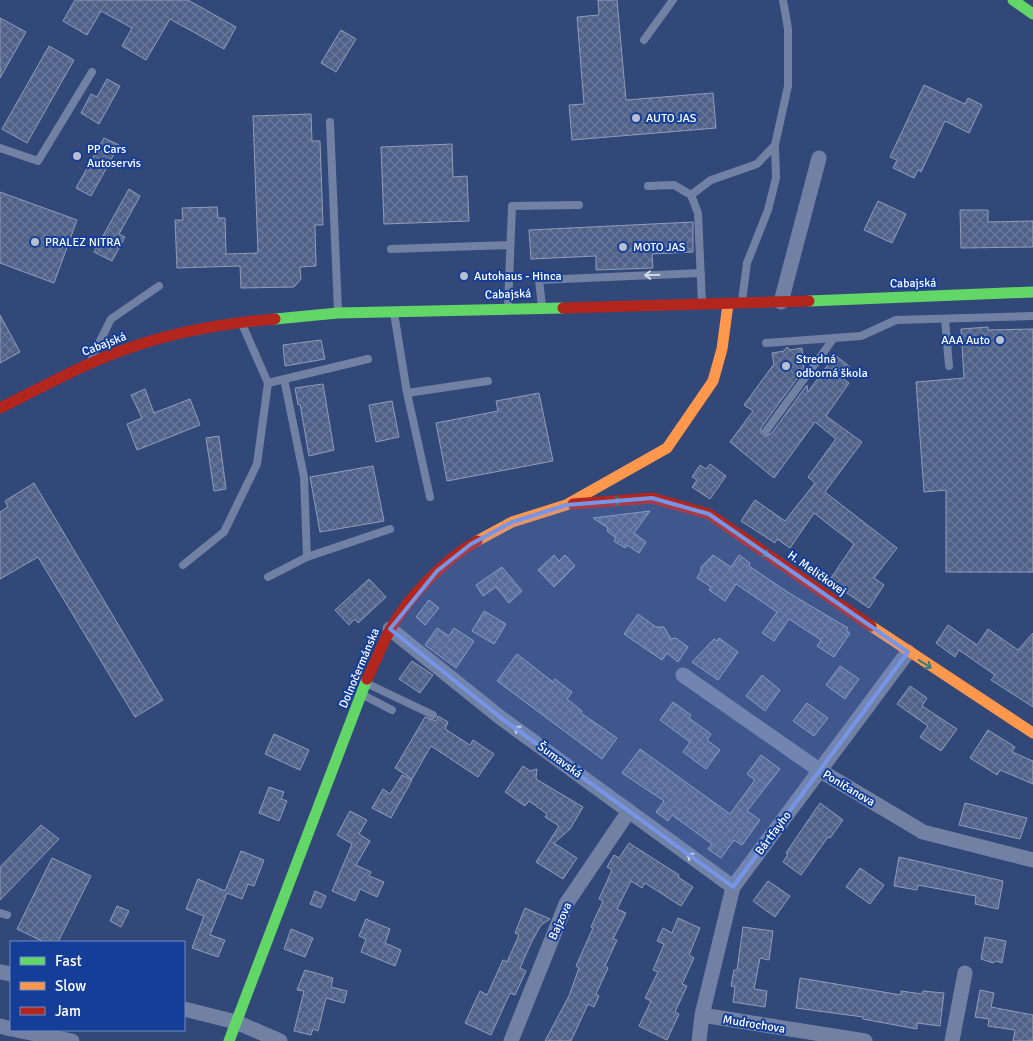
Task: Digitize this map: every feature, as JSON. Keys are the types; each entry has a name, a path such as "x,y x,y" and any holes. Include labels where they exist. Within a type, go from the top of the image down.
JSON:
{"main road":[{"path":"1013,0 1033,14"},
{"name":"Cabajská","path":"0,408 89,364 174,334 241,322 338,313 742,304 1033,292"},
{"name":"Dolnočermánska","path":"228,1041 366,683 390,629 409,603 437,571 471,544 512,522 566,505 667,448 713,381 722,349 728,304"},
{"name":"H. Meličkovej","path":"566,505 652,498 709,514 908,652 1033,733"}],"street":[{"path":"780,302 819,158"},
{"name":"Šumavská","path":"390,629 501,718 733,887"},
{"name":"Bártfayho","path":"699,1041 702,1016 733,887 908,652"},
{"name":"Poničanova","path":"683,675 819,770 923,832 1033,860"},
{"name":"Bajzova","path":"511,1041 566,904 629,811"},
{"path":"952,1041 965,973"},
{"path":"185,1009 236,1022 280,1041"},
{"name":"Mudrochova","path":"702,1016 865,1041"},
{"path":"18,1031 36,1038 72,1041"}],"lane":[{"path":"644,40 672,0"},
{"path":"742,304 748,263 768,210 776,178 775,145 788,86 788,28 783,0"},
{"path":"0,148 38,161 92,72"},
{"path":"330,122 338,313"},
{"path":"691,195 711,180 757,164 775,145"},
{"path":"648,186 674,185 691,195 698,213 702,305"},
{"path":"508,309 512,206 579,206"},
{"path":"391,249 510,245"},
{"path":"542,307 539,280 701,273"},
{"path":"89,364 111,319 159,286"},
{"path":"393,311 407,393 430,497"},
{"path":"766,344 861,336 896,320 1033,316"},
{"path":"945,319 949,366"},
{"path":"183,565 224,532 258,464 268,383 241,322"},
{"path":"766,431 834,338"},
{"path":"268,383 368,359"},
{"path":"284,379 304,477 307,557"},
{"path":"407,393 488,381"},
{"path":"268,577 307,557 390,529"},
{"path":"366,683 432,715"},
{"path":"362,694 392,710"}],"highlighted area":[{"path":"652,498 709,514 908,652 733,887 501,718 390,629 437,571 471,544 512,522 566,505"}],"building":[{"path":"75,0 188,0 236,27 224,49 170,19 146,60 122,46 132,28 101,11 87,35 63,21"},
{"path":"598,0 617,0 626,100 713,93 716,128 572,140 569,105 584,104 577,17 599,15"},
{"path":"0,18 26,32 0,78"},
{"path":"341,30 356,39 336,72 321,63"},
{"path":"49,46 74,60 27,143 2,129"},
{"path":"107,79 120,86 99,124 81,113 91,94 97,97"},
{"path":"924,85 965,104 968,98 982,105 969,133 945,121 921,172 918,170 914,178 893,168 897,160 890,157"},
{"path":"311,114 312,141 320,141 323,225 315,225 316,266 300,267 301,279 294,287 241,288 240,266 177,268 175,220 183,220 182,208 217,207 218,218 225,218 226,254 258,253 253,116"},
{"path":"104,138 119,145 91,196 76,188"},
{"path":"452,144 453,177 467,176 469,221 384,224 381,147"},
{"path":"129,189 140,196 119,234 125,237 112,261 94,252"},
{"name":"PRALEZ NITRA","path":"0,192 77,220 54,283 0,263"},
{"path":"878,201 906,214 892,243 864,230"},
{"path":"960,210 988,210 988,222 1033,221 1033,247 961,248"},
{"path":"693,222 693,252 652,254 653,268 596,270 596,256 531,259 529,230"},
{"path":"0,315 20,352 0,363"},
{"path":"988,327 988,330 1033,329 1033,572 946,572 946,490 924,492 916,382 964,378 961,329"},
{"path":"321,340 325,359 285,366 283,345"},
{"path":"787,347 790,350 802,348 804,369 761,428 761,433 765,436 771,434 807,385 808,392 835,355 850,367 842,378 849,383 826,416 862,442 825,492 897,548 874,578 884,585 869,608 829,581 854,544 814,513 790,548 777,539 775,543 741,521 755,500 785,521 815,483 808,477 836,439 815,422 774,478 730,442 753,411 744,405 774,364 772,353 784,351"},
{"path":"323,384 334,450 309,456 300,404 298,405 295,388"},
{"path":"145,389 154,413 190,399 200,425 137,450 127,424 142,418 131,395"},
{"path":"539,393 553,461 447,481 436,423 498,411 496,401"},
{"path":"392,401 399,437 376,442 369,405"},
{"path":"219,436 226,489 214,491 206,438"},
{"path":"710,464 726,476 710,499 692,487 697,480 692,477 700,465 706,469"},
{"path":"373,466 384,521 320,532 310,477"},
{"path":"34,483 163,700 135,717 38,557 0,579 0,512 8,507 5,501"},
{"path":"650,511 634,533 646,542 639,553 627,545 625,548 614,541 616,538 607,531 608,528 593,518"},
{"path":"554,555 559,561 565,555 575,566 554,587 538,570"},
{"path":"713,555 731,567 739,555 750,563 749,566 789,593 848,628 846,630 850,633 834,657 817,646 821,640 789,619 774,641 762,633 777,612 736,584 725,601 709,590 711,587 697,578 701,567"},
{"path":"502,567 522,591 509,603 496,587 483,596 476,585"},
{"path":"369,579 386,597 358,623 355,619 349,625 335,610"},
{"path":"429,600 439,608 425,625 416,617"},
{"path":"484,611 506,624 494,644 472,631"},
{"path":"638,614 656,627 664,627 671,639 676,638 688,647 678,662 667,653 662,660 624,634"},
{"path":"948,625 977,645 988,629 1018,650 1033,633 1033,707 991,680 995,675 959,650 955,657 936,643"},
{"path":"437,628 449,636 454,628 474,641 456,668 425,645"},
{"path":"719,638 738,652 718,680 692,662 714,639 717,641"},
{"path":"517,654 553,682 555,679 572,692 567,699 582,711 581,713 617,738 602,759 497,681"},
{"path":"412,661 433,675 420,693 399,679"},
{"path":"840,666 859,679 845,699 826,685"},
{"path":"762,675 780,690 765,711 746,696"},
{"path":"910,686 927,698 922,706 957,729 941,751 920,737 928,726 897,704"},
{"path":"673,702 691,715 689,718 711,734 707,740 720,750 706,769 683,752 690,742 660,720"},
{"path":"807,703 828,718 814,736 793,721"},
{"path":"438,716 448,722 445,729 470,745 473,740 494,754 478,777 431,746 412,779 395,768 425,717 436,721"},
{"path":"988,730 1015,747 1012,752 1033,761 1033,784 1000,770 997,775 970,758"},
{"path":"274,734 309,750 300,770 265,754"},
{"path":"640,749 730,814 755,780 747,774 761,755 780,769 747,811 760,820 742,845 734,840 721,858 708,849 712,844 672,815 668,821 656,812 664,801 622,773"},
{"path":"523,766 530,771 537,769 536,779 583,807 570,829 554,843 577,858 563,879 536,862 559,826 545,817 547,814 529,801 525,806 505,792"},
{"path":"402,775 412,780 391,818 372,808 383,789 390,794"},
{"path":"269,787 284,792 281,799 287,801 279,821 259,813"},
{"path":"820,803 843,820 830,838 828,837 801,875 783,862 788,854 786,853"},
{"path":"965,803 1027,818 1020,839 959,825"},
{"path":"350,811 367,820 359,834 370,841 356,865 371,872 369,876 384,882 377,897 360,889 355,901 332,891 352,844 337,835"},
{"path":"41,825 59,839 0,900 0,867"},
{"path":"629,843 679,875 678,877 693,887 681,906 645,883 642,888 631,881 617,909 626,913 613,939 617,940 605,966 608,968 596,994 599,996 594,1007 588,1004 571,1041 545,1041 569,996 579,968 576,966 603,901 599,899 612,870 607,867 614,855 619,858"},
{"path":"241,851 264,860 254,886 248,884 242,899 227,893 210,935 225,940 218,957 192,948 204,916 186,909 198,879 225,891"},
{"path":"899,857 1003,881 998,909 975,904 976,896 918,885 917,890 894,886"},
{"path":"52,858 91,876 58,941 42,941 17,929"},
{"path":"860,868 884,885 870,904 846,887"},
{"path":"768,881 790,896 775,917 753,901"},
{"path":"315,891 326,896 321,908 310,904"},
{"path":"117,906 129,911 121,927 110,921"},
{"path":"525,908 550,919 541,925 532,941 520,968 526,971 515,995 510,993 491,1035 465,1023 480,991 487,995 503,960 507,962 519,935 515,933"},
{"path":"678,918 700,928 689,955 694,958 682,984 687,986 675,1012 679,1014 667,1040 639,1026 651,1001 645,998 658,972 653,970 664,944 657,941 663,928 672,933"},
{"path":"366,919 390,929 385,943 401,950 395,966 361,952 366,939 359,936"},
{"path":"743,927 773,931 769,960 760,958 754,989 767,991 765,1007 733,1002 735,987 731,986 734,970 737,970"},
{"path":"291,929 313,938 305,957 284,949"},
{"path":"985,937 1006,941 1002,963 996,961 993,963 981,959"},
{"path":"305,970 333,978 331,987 347,991 344,1003 326,998 318,1031 313,1029 311,1035 294,1031 304,991 297,990"},
{"path":"800,978 901,995 901,991 922,994 923,991 944,993 940,1026 917,1023 917,1029 863,1019 863,1017 796,1008"},
{"path":"980,990 994,993 991,1007 1033,1015 1033,1041 1013,1041 1015,1030 988,1026 989,1019 975,1017"}],"traffic: fast":[{"path":"1013,0 1033,14"},
{"path":"809,301 1033,292"},
{"path":"275,319 338,313 563,308"},
{"path":"229,1041 367,679"}],"traffic: slow":[{"path":"477,541 512,522 566,505 667,448 713,381 722,349 728,304"},
{"path":"871,626 1033,733"}],"traffic: jam":[{"path":"563,308 809,301"},
{"path":"0,408 98,360 149,341 202,328 275,319"},
{"path":"573,504 652,498 709,514 871,626"},
{"path":"367,679 387,636 406,605 440,568 477,541"}],"place":[{"name":"AUTO JAS","path":"636,118"},
{"name":"PP Cars Autoservis","path":"77,156"},
{"name":"PRALEZ NITRA","path":"35,242"},
{"name":"MOTO JAS","path":"623,247"},
{"name":"Autohaus - Hinca","path":"464,276"},
{"name":"AAA Auto","path":"1000,340"},
{"name":"Stredná odborná škola","path":"786,366"}]}
